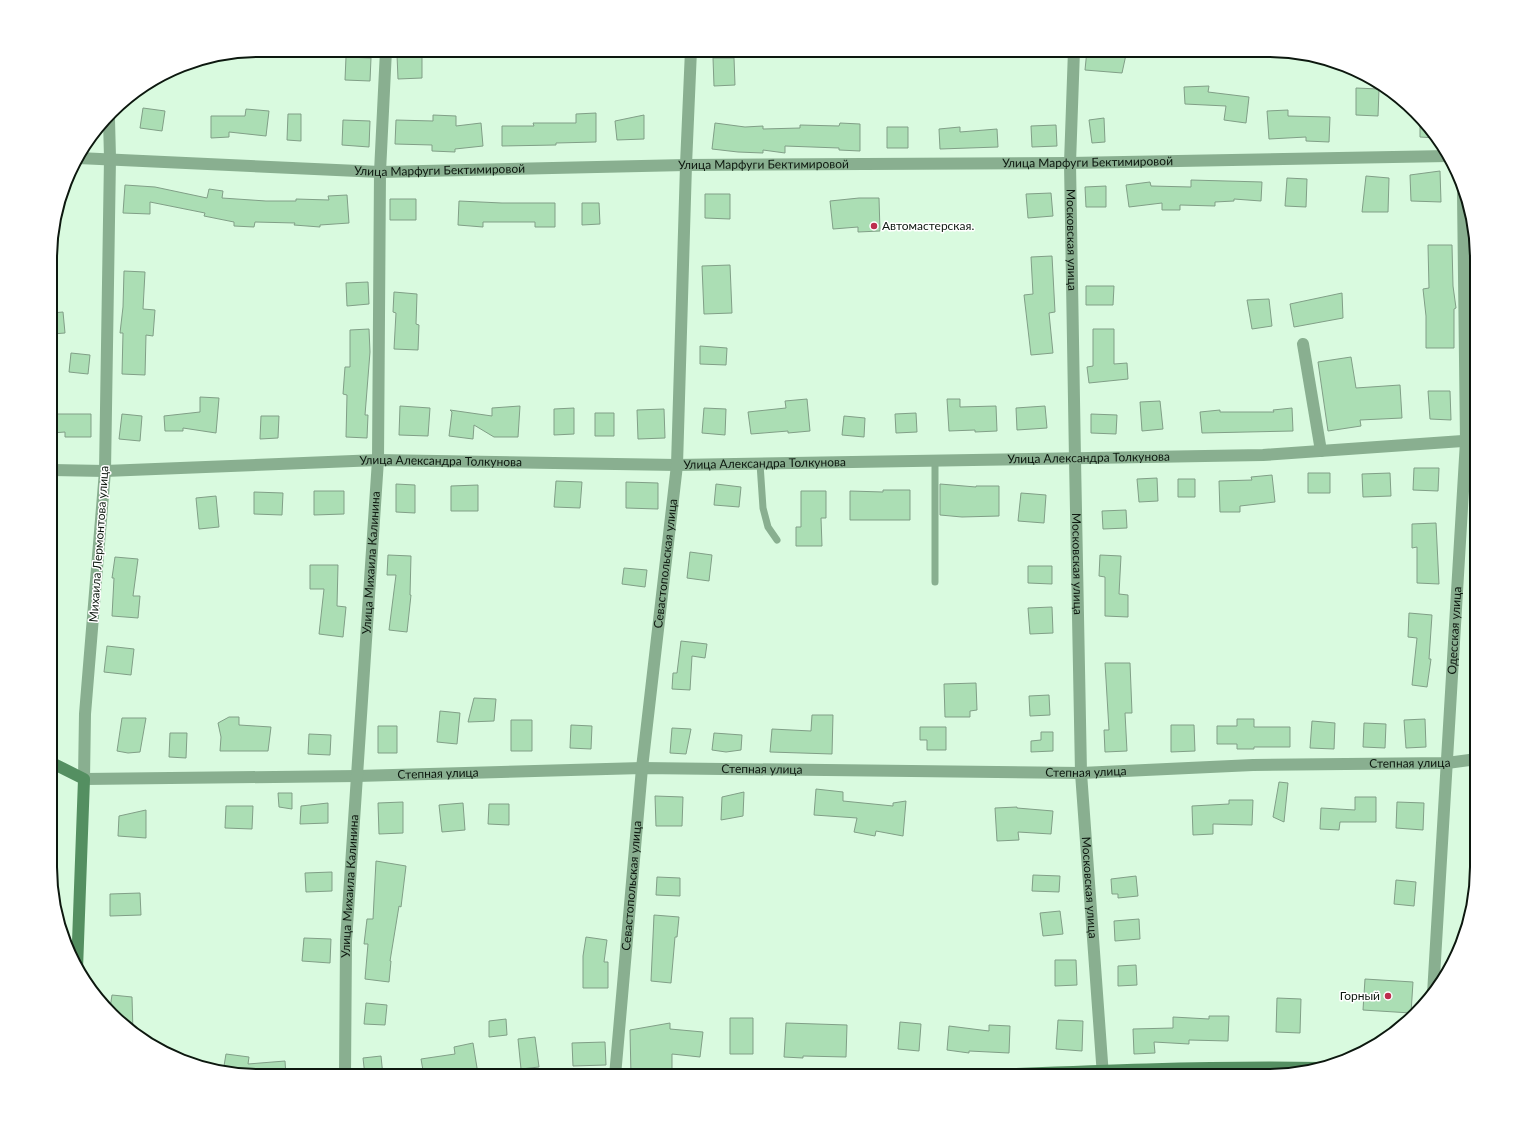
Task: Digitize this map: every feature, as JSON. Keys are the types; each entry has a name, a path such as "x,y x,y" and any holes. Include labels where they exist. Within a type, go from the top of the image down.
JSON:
{"street":[{"name":"Улица Михаила Калинина","path":"345,1069 346,941 378,460 380,172 386,57"},
{"name":"Севастопольская улица","path":"616,1069 642,768 677,465 691,57"},
{"name":"Московская улица","path":"1074,57 1070,163 1074,459 1081,773 1103,1069"},
{"name":"Михаила Лермонтова улица","path":"78,955 85,714 105,471 110,158 109,124"},
{"name":"Улица Марфуги Бектимировой","path":"84,158 110,158 380,172 686,165 1070,163 1442,156"},
{"name":"Одесская улица","path":"1463,208 1466,385 1470,429"},
{"path":"1303,344 1321,451"},
{"name":"Улица Александра Толкунова","path":"57,470 105,471 378,460 677,465 1263,455 1470,440"},
{"name":"Одесская улица","path":"1434,982 1447,763 1470,453"},
{"name":"Степная улица","path":"57,766 84,780 357,776 642,768 1081,773 1253,765 1447,763 1470,760"},
{"path":"1217,1069 1292,1067"}],"lane":[{"path":"935,461 935,582"},
{"path":"760,464 763,508 768,527 777,540"}],"building":[{"path":"346,57 371,58 370,81 345,80"},
{"path":"397,57 422,57 422,78 398,79"},
{"path":"1086,57 1125,57 1122,73 1085,70"},
{"path":"713,58 734,58 735,85 714,86"},
{"path":"1209,86 1208,92 1249,97 1246,123 1224,120 1226,106 1185,104 1184,87"},
{"path":"1356,88 1379,90 1378,116 1356,115"},
{"path":"143,108 165,111 162,131 140,128"},
{"path":"246,109 269,111 266,136 229,132 229,137 211,138 211,116 245,116"},
{"path":"1288,110 1288,116 1330,117 1329,142 1306,141 1306,137 1269,139 1267,111"},
{"path":"596,113 596,142 556,143 556,145 502,146 502,126 534,126 533,123 576,123 576,114"},
{"path":"288,114 301,114 301,141 287,140"},
{"path":"433,115 456,116 456,126 481,123 483,146 455,149 455,152 432,151 432,145 395,144 396,120 433,121"},
{"path":"644,115 644,139 617,140 615,121"},
{"path":"1104,118 1105,142 1092,143 1089,120"},
{"path":"343,120 370,121 369,147 342,145"},
{"path":"715,123 745,127 763,126 763,129 800,128 800,125 839,126 840,123 860,124 860,151 839,150 839,148 785,146 785,153 763,150 763,153 712,149"},
{"path":"1056,125 1057,146 1032,147 1031,126"},
{"path":"1420,126 1429,138 1420,137"},
{"path":"887,127 908,127 908,148 887,148"},
{"path":"960,127 960,132 997,129 998,147 940,149 939,129"},
{"path":"1440,171 1441,202 1411,201 1410,175"},
{"path":"1366,176 1389,178 1388,212 1362,212"},
{"path":"1287,178 1307,179 1306,207 1285,206"},
{"path":"1191,180 1262,182 1261,201 1234,199 1234,201 1215,202 1215,206 1180,205 1180,210 1162,210 1162,203 1129,207 1126,185 1150,182 1151,186 1191,187"},
{"path":"125,185 155,187 207,198 209,189 223,191 222,198 266,201 296,201 296,199 329,200 328,196 347,195 349,223 320,225 320,227 294,225 295,223 255,222 254,227 234,226 234,222 204,216 205,213 150,202 150,214 123,213"},
{"path":"1106,186 1106,207 1086,207 1085,187"},
{"path":"1051,193 1053,216 1028,218 1026,194"},
{"path":"705,194 730,194 730,219 705,218"},
{"path":"859,198 879,198 880,231 858,232 858,227 833,229 830,201"},
{"path":"390,199 416,199 416,220 390,220"},
{"path":"459,201 555,203 555,227 535,227 535,222 483,222 483,227 458,225"},
{"path":"582,203 599,203 600,224 582,225"},
{"path":"1428,245 1452,245 1453,286 1456,308 1454,309 1454,348 1426,348 1426,316 1423,289 1429,288"},
{"path":"1052,256 1055,312 1049,313 1053,353 1031,355 1024,295 1033,294 1031,257"},
{"path":"730,265 732,313 704,314 702,266"},
{"path":"124,271 145,272 143,309 155,310 153,336 146,335 145,375 122,374 123,333 120,333 123,307"},
{"path":"368,282 369,304 347,306 346,283"},
{"path":"1086,286 1114,286 1113,305 1086,305"},
{"path":"394,292 417,294 416,324 419,325 418,350 394,349 396,313 393,312"},
{"path":"1342,293 1343,318 1294,327 1290,304"},
{"path":"1269,299 1272,326 1252,329 1247,300"},
{"path":"63,312 65,333 57,334 57,313"},
{"path":"369,329 370,352 365,415 368,415 367,438 346,437 347,395 343,394 345,367 350,367 350,330"},
{"path":"1093,329 1114,329 1114,364 1127,363 1128,379 1089,383 1087,367 1093,366"},
{"path":"700,346 727,348 726,365 700,364"},
{"path":"71,353 90,355 88,374 69,372"},
{"path":"1351,357 1356,388 1400,385 1402,418 1360,420 1361,426 1328,431 1318,362"},
{"path":"1428,391 1450,391 1451,420 1430,419"},
{"path":"200,397 219,398 216,433 183,428 183,431 165,431 164,416 200,412"},
{"path":"807,399 810,431 751,434 748,412 786,408 785,401"},
{"path":"947,399 960,399 960,407 996,406 997,431 949,431"},
{"path":"1160,401 1163,429 1142,431 1140,402"},
{"path":"400,406 430,408 428,436 399,435"},
{"path":"520,406 518,437 494,437 474,425 473,439 449,436 452,412 450,410 492,416 492,408"},
{"path":"1045,406 1047,428 1017,430 1016,408"},
{"path":"574,408 574,434 554,435 554,409"},
{"path":"704,408 726,409 725,435 702,433"},
{"path":"1292,408 1293,431 1202,433 1200,412 1220,410 1220,412 1274,412 1273,410"},
{"path":"664,409 665,438 638,439 637,410"},
{"path":"595,413 614,413 614,436 595,436"},
{"path":"916,413 917,432 896,433 895,414"},
{"path":"57,414 91,414 91,437 65,437 65,432 57,433"},
{"path":"122,414 142,416 140,441 119,439"},
{"path":"1091,414 1117,415 1116,434 1091,433"},
{"path":"261,416 279,416 278,438 260,439"},
{"path":"844,416 865,418 864,437 842,435"},
{"path":"1414,468 1439,468 1438,491 1413,490"},
{"path":"1308,473 1330,473 1330,493 1308,493"},
{"path":"1390,473 1391,496 1363,497 1362,474"},
{"path":"1272,475 1275,502 1240,506 1240,512 1220,512 1219,481 1252,480 1251,477"},
{"path":"1157,478 1158,501 1139,502 1137,479"},
{"path":"1178,479 1195,479 1195,497 1178,497"},
{"path":"556,481 582,482 580,508 554,507"},
{"path":"626,482 658,483 658,509 626,508"},
{"path":"396,484 415,485 415,513 396,512"},
{"path":"716,484 741,487 739,507 714,505"},
{"path":"940,484 976,487 999,486 999,516 962,517 940,515"},
{"path":"478,485 478,511 451,511 451,486"},
{"path":"883,490 910,490 910,520 850,520 850,491 883,492"},
{"path":"314,491 344,491 344,514 314,515"},
{"path":"801,491 826,491 826,518 821,518 822,546 796,546 796,527 801,527"},
{"path":"254,492 283,493 282,515 254,514"},
{"path":"1021,493 1046,495 1044,523 1018,521"},
{"path":"216,496 219,527 199,529 196,498"},
{"path":"1126,510 1127,528 1103,529 1102,511"},
{"path":"1436,523 1439,584 1417,583 1417,547 1412,548 1412,524"},
{"path":"690,552 712,555 709,581 687,578"},
{"path":"388,555 411,556 411,595 407,632 389,630 396,575 387,575"},
{"path":"1100,555 1121,556 1119,594 1128,595 1128,617 1105,616 1105,577 1099,576"},
{"path":"115,557 138,559 133,596 140,596 138,618 112,616 114,578 112,578"},
{"path":"310,565 338,565 337,606 346,607 343,637 319,634 324,589 310,589"},
{"path":"1028,566 1052,566 1052,584 1028,583"},
{"path":"624,568 647,570 645,587 622,584"},
{"path":"1052,607 1053,633 1030,634 1028,608"},
{"path":"1409,613 1432,615 1429,659 1431,659 1427,687 1412,685 1417,638 1408,637"},
{"path":"681,641 707,644 705,658 692,656 690,690 672,689 673,673 677,673"},
{"path":"107,646 134,649 131,675 104,672"},
{"path":"1105,663 1130,663 1132,713 1125,713 1127,751 1105,752 1104,730 1109,730"},
{"path":"976,683 977,710 970,711 970,717 945,717 944,684"},
{"path":"1049,695 1050,715 1030,716 1029,696"},
{"path":"474,698 496,699 494,721 468,722"},
{"path":"440,711 460,713 457,744 437,742"},
{"path":"812,715 833,715 832,754 770,752 772,729 811,731"},
{"path":"229,717 239,717 239,725 271,727 268,751 220,751 221,737 218,723"},
{"path":"122,718 146,718 140,752 128,753 117,751"},
{"path":"1237,719 1254,719 1254,727 1290,727 1290,747 1254,747 1254,749 1237,749 1237,744 1217,744 1217,726 1237,726"},
{"path":"1425,719 1426,747 1406,748 1404,720"},
{"path":"511,720 532,720 532,751 511,751"},
{"path":"1312,721 1335,723 1334,749 1310,748"},
{"path":"1364,723 1386,724 1385,748 1363,747"},
{"path":"571,725 592,726 591,749 570,748"},
{"path":"1171,725 1194,725 1195,751 1171,752"},
{"path":"378,726 397,726 397,753 378,753"},
{"path":"920,727 946,727 946,750 927,750 927,740 920,740"},
{"path":"672,728 691,729 686,754 670,753"},
{"path":"1041,732 1053,732 1053,751 1031,752 1031,741 1041,740"},
{"path":"170,733 187,733 186,758 169,757"},
{"path":"714,733 742,735 741,750 726,752 712,750"},
{"path":"309,734 331,735 330,755 308,754"},
{"path":"1279,782 1288,783 1284,822 1273,817"},
{"path":"816,789 843,792 843,801 893,806 893,803 906,801 903,836 876,831 875,836 854,832 857,818 814,815"},
{"path":"744,792 743,816 721,820 722,797"},
{"path":"278,793 292,793 292,809 279,807"},
{"path":"655,796 683,797 682,826 656,826"},
{"path":"1355,797 1376,797 1376,822 1340,822 1339,830 1320,829 1321,808 1355,810"},
{"path":"1229,800 1253,800 1252,825 1213,824 1213,834 1193,835 1192,806 1229,804"},
{"path":"403,802 403,833 379,834 378,803"},
{"path":"1397,802 1424,803 1423,830 1396,828"},
{"path":"328,803 328,823 300,824 301,806"},
{"path":"463,803 465,830 442,832 439,805"},
{"path":"489,804 509,804 509,825 488,824"},
{"path":"226,806 253,806 252,829 225,828"},
{"path":"1017,807 1053,811 1051,834 1018,832 1019,840 997,841 995,808"},
{"path":"146,810 146,838 118,836 119,816"},
{"path":"376,861 406,866 401,907 399,906 390,961 389,982 365,979 368,944 364,944 367,919 373,919"},
{"path":"332,872 332,891 306,892 305,873"},
{"path":"1033,875 1060,876 1059,892 1032,891"},
{"path":"1136,876 1138,896 1118,898 1118,894 1112,894 1111,879"},
{"path":"657,877 680,878 680,896 656,895"},
{"path":"1396,880 1416,882 1414,906 1394,904"},
{"path":"140,893 141,915 110,916 110,894"},
{"path":"1060,911 1063,934 1043,936 1040,913"},
{"path":"654,915 679,917 677,937 675,937 671,983 651,981"},
{"path":"1139,919 1140,939 1115,941 1114,921"},
{"path":"586,937 607,940 604,962 608,962 608,988 583,988 583,956"},
{"path":"304,938 331,939 330,963 302,961"},
{"path":"1055,960 1076,960 1077,985 1055,986"},
{"path":"1136,965 1137,985 1118,986 1118,966"},
{"name":"Горный","path":"1365,979 1413,982 1411,1010 1408,1013 1363,1010"},
{"path":"112,995 132,997 133,1024 116,1010 111,1004"},
{"path":"1277,998 1301,999 1300,1033 1276,1032"},
{"path":"366,1003 387,1005 385,1025 364,1024"},
{"path":"1209,1016 1229,1016 1228,1041 1189,1040 1189,1044 1154,1042 1155,1053 1134,1054 1133,1029 1173,1028 1173,1017 1209,1019"},
{"path":"730,1018 753,1018 753,1054 730,1054"},
{"path":"506,1019 507,1035 489,1037 489,1021"},
{"path":"1058,1020 1083,1021 1082,1051 1056,1049"},
{"path":"900,1022 921,1024 919,1051 898,1049"},
{"path":"670,1023 670,1029 703,1032 700,1057 672,1054 672,1069 631,1069 630,1030"},
{"path":"786,1023 847,1025 846,1057 784,1057"},
{"path":"989,1025 1010,1026 1009,1053 969,1051 969,1053 947,1050 949,1026 989,1031"},
{"path":"535,1037 539,1067 521,1069 518,1039"},
{"path":"605,1042 606,1065 573,1066 572,1043"},
{"path":"473,1043 477,1069 423,1069 421,1059 455,1054 454,1047"},
{"path":"226,1054 249,1057 248,1064 285,1061 286,1069 246,1069 224,1066"},
{"path":"381,1056 382,1069 364,1069 363,1058"}],"place":[{"name":"Автомастерская.","path":"874,226"},
{"name":"Горный","path":"1388,996"}]}
